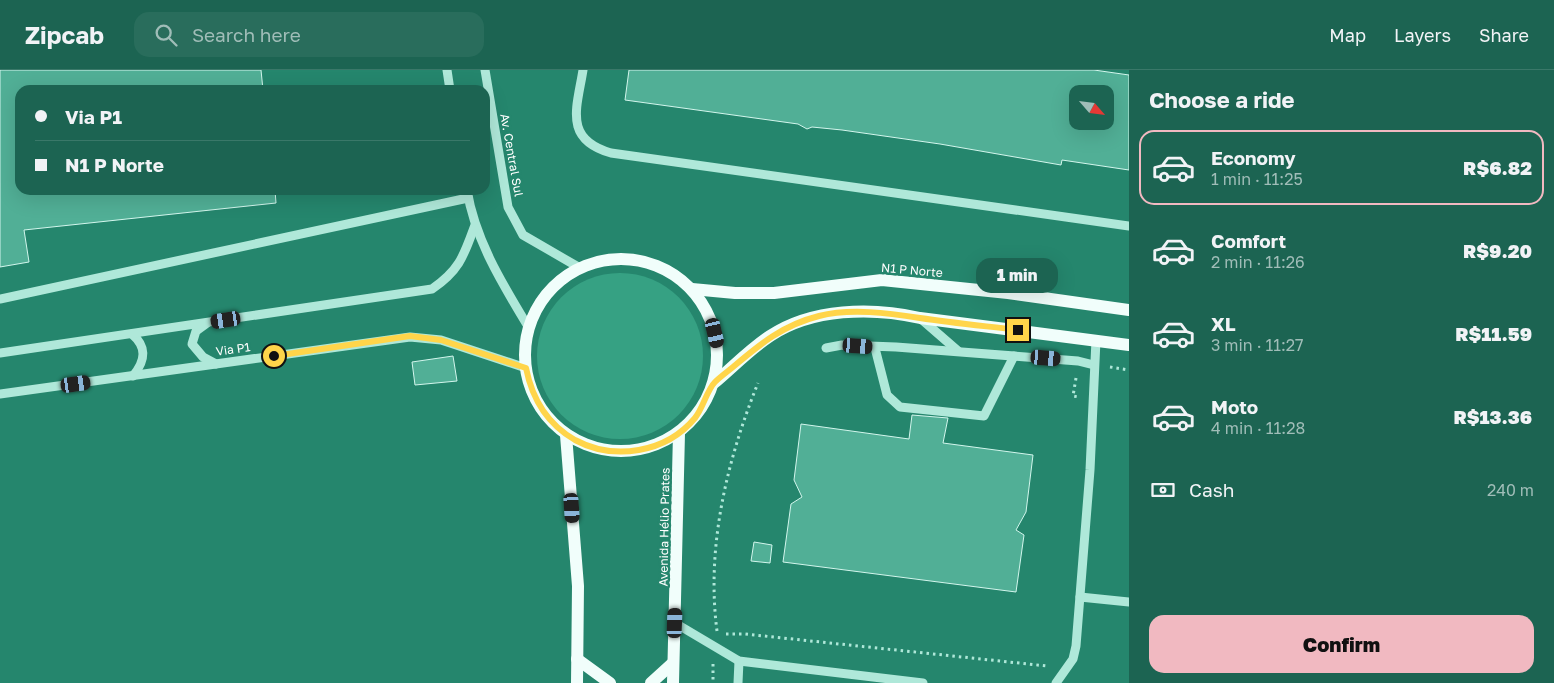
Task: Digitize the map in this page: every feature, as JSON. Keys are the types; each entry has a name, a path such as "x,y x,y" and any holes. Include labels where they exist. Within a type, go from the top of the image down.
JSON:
{"main road":[{"path":"610,260 640,260 665,269 692,289 704,305 713,323 718,363 714,383 698,413 680,433 662,443 643,450 603,451 584,445 566,435 551,422 539,406 530,387 526,368 525,348 529,328 537,309 549,292 563,278 580,268 610,260"},
{"name":"N1 P Norte","path":"692,289 735,293 774,293 882,280 1008,293 1129,310"},
{"path":"714,383 752,349 772,335 820,315 895,312 920,318 1129,345"},
{"name":"Avenida Hélio Prates","path":"673,683 680,433"},
{"path":"566,435 578,586 577,683"},
{"path":"577,659 610,683"},
{"path":"651,683 673,663"}],"street":[{"path":"447,70 449,85"},
{"name":"Av. Central Sul","path":"485,70 488,85"},
{"path":"583,70 576,117 583,139 594,148 611,153 1129,226"},
{"name":"Av. Central Sul","path":"490,100 508,207 523,235 580,268"},
{"path":"0,299 463,195"},
{"path":"467,195 475,225 499,278 529,328"},
{"path":"0,353 432,289 450,277 458,264 475,225"},
{"path":"920,318 958,351"},
{"path":"207,323 196,331 192,344 203,357 216,364"},
{"path":"132,334 143,345 144,354 133,376"},
{"name":"Via P1","path":"0,394 410,336 441,340 526,368"},
{"path":"1056,683 1073,659 1080,597 1094,397 1096,340"},
{"path":"826,348 842,345 958,351 1078,361 1094,365"},
{"path":"874,348 887,395 900,407 984,416 1014,356"},
{"path":"1080,597 1129,602"},
{"path":"675,623 739,661 923,683"},
{"path":"738,683 739,661"}],"path":[{"path":"1076,378 1073,396 1087,398"},
{"path":"758,383 738,432 720,509 712,596 718,635 745,634 1045,667 1052,665"},
{"path":"714,683 716,647"}],"green space":[{"path":"628,273 652,279 679,297 697,324 702,340 702,372 697,388 679,415 666,425 644,436 612,439 588,433 567,420 556,409 540,380 537,348 543,324 556,303 567,292 596,276"}],"building":[{"path":"0,70 261,70 262,85 15,85 15,195 275,195 276,203 24,230 29,262 0,267"},
{"path":"629,70 1094,70 1129,75 1129,170 1062,160 1061,165 940,144 842,130 812,127 807,129 798,124 625,100"},
{"path":"453,356 457,381 415,385 412,362"},
{"path":"912,415 948,418 943,443 1033,455 1026,512 1016,530 1024,535 1016,592 783,562 791,504 802,497 794,480 801,424 909,439"},
{"path":"754,542 772,545 770,563 751,561"}],"route":[{"path":"274,356 410,336 441,340 471,348 526,368 530,387 539,406 551,422 566,435 584,445 603,451 623,452 643,450 662,443 680,433 694,419 706,402 714,383 752,349 772,335 798,322 820,315 895,312 920,318 1018,330"}]}
